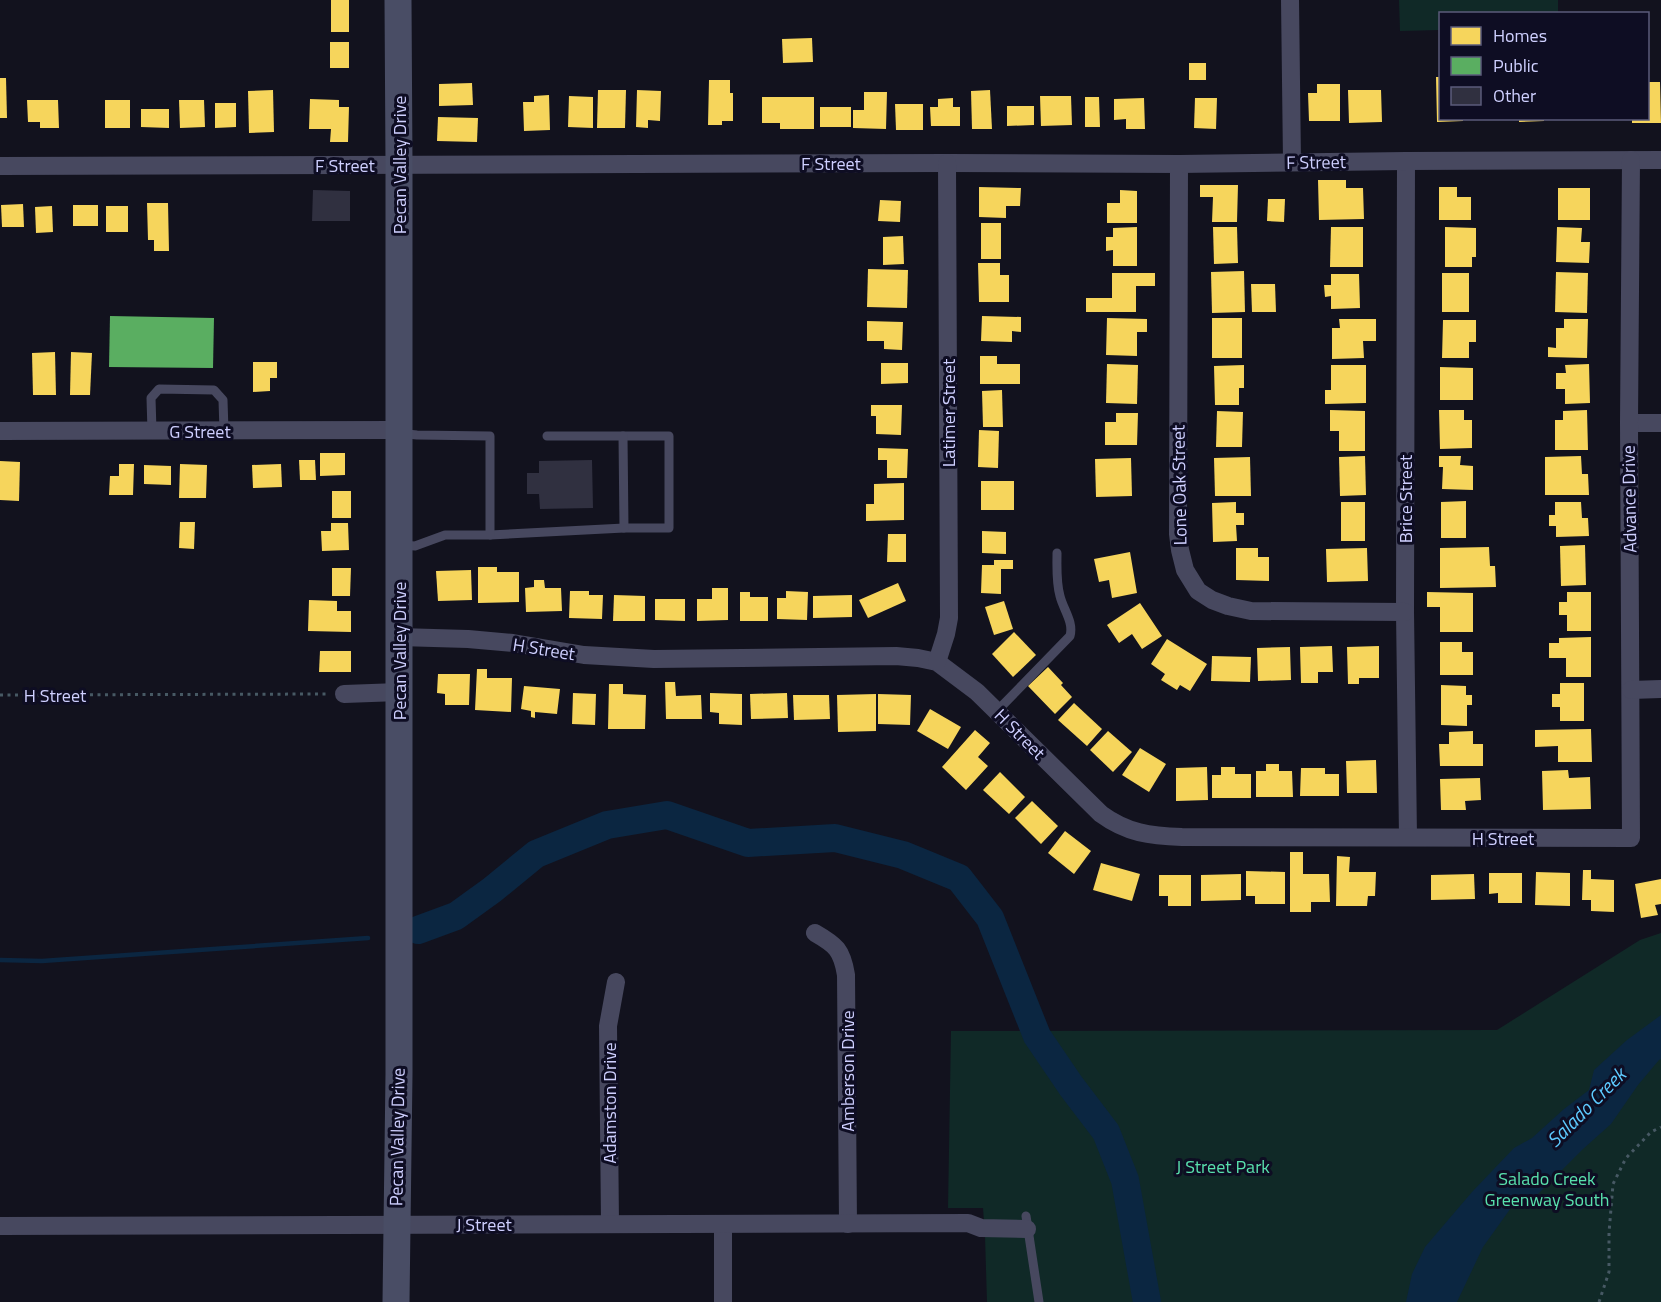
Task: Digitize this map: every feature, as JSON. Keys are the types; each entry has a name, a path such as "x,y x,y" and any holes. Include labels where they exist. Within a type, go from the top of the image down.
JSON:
{"main road":[{"name":"Pecan Valley Drive","path":"396,1302 399,1074 398,0"}],"street":[{"path":"1290,0 1292,162"},
{"name":"Advance Drive","path":"1631,160 1629,423 1631,838"},
{"name":"F Street","path":"0,166 1179,164 1661,160"},
{"name":"Brice Street","path":"1407,161 1405,612 1408,837"},
{"name":"Latimer Street","path":"937,662 949,618 947,163"},
{"name":"Lone Oak Street","path":"1179,164 1178,534 1185,570 1198,591 1212,600 1243,610 1405,612"},
{"path":"1629,423 1661,423"},
{"name":"G Street","path":"0,431 399,430"},
{"name":"H Street","path":"399,637 468,639 584,656 654,659 896,656 937,662 977,692 1101,814 1114,824 1152,836 1631,838"},
{"path":"1631,690 1661,689"},
{"path":"344,694 399,692"},
{"name":"Amberson Drive","path":"814,933 831,942 844,957 848,1224"},
{"name":"Adamston Drive","path":"610,1224 608,1026 616,982"},
{"name":"J Street","path":"0,1226 968,1223 981,1228 1027,1223"},
{"path":"723,1224 723,1302"}],"lane":[{"path":"152,431 151,398 159,389 214,390 223,400 224,431"},
{"path":"399,430 417,435 490,436 490,535"},
{"path":"399,545 415,546 445,535 669,528 669,436 547,436"},
{"path":"623,436 624,528"},
{"path":"997,711 1070,636 1071,627 1060,598 1057,553"},
{"path":"1027,1223 1039,1302"}],"path":[{"name":"H Street","path":"0,695 344,694"},
{"path":"1599,1302 1609,1272 1613,1184 1626,1158 1650,1132 1661,1127"}],"green space":[{"path":"1399,0 1558,0 1558,12 1439,12 1439,30 1400,31"},
{"name":"J Street Park","path":"1661,933 1661,1302 987,1302 983,1208 948,1208 951,1031 1497,1030 1640,940"}],"water":[{"name":"Salado Creek","path":"1661,1015 1661,1059 1638,1085 1611,1124 1538,1194 1513,1205 1483,1247 1457,1302 1406,1302 1412,1274 1425,1247 1472,1192 1514,1148 1532,1138 1589,1090 1594,1070 1627,1040"}],"building: Homes":[{"path":"331,0 349,0 349,32 331,32"},
{"path":"812,38 813,62 783,63 782,39"},
{"path":"330,42 349,42 349,68 330,68"},
{"path":"1189,63 1206,63 1206,80 1189,80"},
{"path":"1436,77 1439,77 1439,120 1463,121 1437,122"},
{"path":"0,78 6,78 7,118 0,118"},
{"path":"709,80 730,80 730,93 733,93 733,121 722,121 722,125 708,125"},
{"path":"1649,82 1660,82 1661,123 1632,123 1632,120 1649,120"},
{"path":"472,83 473,105 439,106 439,84"},
{"path":"1317,84 1340,84 1340,121 1309,121 1308,93 1317,93"},
{"path":"273,90 274,132 249,133 248,91"},
{"path":"598,90 626,90 625,128 597,128"},
{"path":"637,90 661,91 660,121 648,120 648,128 636,127"},
{"path":"990,90 992,129 972,129 971,91"},
{"path":"1348,90 1381,90 1382,122 1349,123"},
{"path":"864,92 887,92 886,129 853,128 853,110 864,110"},
{"path":"549,95 550,130 524,131 523,102 534,102 534,96"},
{"path":"569,96 593,97 593,128 568,127"},
{"path":"1040,96 1071,96 1072,125 1041,126"},
{"path":"762,97 814,97 814,129 780,129 780,123 762,123"},
{"path":"1085,97 1099,97 1100,127 1085,127"},
{"path":"953,98 953,107 960,107 960,126 931,126 930,107 938,107 938,99"},
{"path":"1144,98 1145,129 1126,129 1126,119 1114,120 1114,99"},
{"path":"1195,98 1217,98 1216,129 1194,128"},
{"path":"310,99 339,100 339,107 349,107 348,142 330,142 331,129 309,129"},
{"path":"27,100 58,100 59,128 40,128 40,122 28,122"},
{"path":"105,100 130,100 130,128 105,128"},
{"path":"179,100 204,100 205,127 180,128"},
{"path":"215,103 236,103 236,127 215,128"},
{"path":"895,104 923,104 923,130 896,130"},
{"path":"1007,106 1034,106 1034,125 1007,126"},
{"path":"820,107 851,107 851,127 820,127"},
{"path":"141,109 169,109 169,128 141,127"},
{"path":"438,117 478,118 477,142 437,141"},
{"path":"1519,120 1544,120 1544,121 1519,122"},
{"path":"1318,180 1346,180 1346,188 1363,188 1364,219 1319,220"},
{"path":"1200,185 1238,185 1237,222 1212,222 1213,197 1200,197"},
{"path":"979,187 1021,188 1020,206 1006,206 1006,218 979,217"},
{"path":"1439,187 1457,187 1457,197 1471,197 1471,220 1439,220"},
{"path":"1558,188 1590,188 1590,220 1558,220"},
{"path":"1120,190 1137,191 1137,223 1107,223 1107,203 1120,203"},
{"path":"1268,199 1285,199 1284,222 1267,221"},
{"path":"880,200 901,201 900,222 878,221"},
{"path":"147,203 168,203 169,251 154,251 154,240 148,240"},
{"path":"23,204 24,227 2,227 1,205"},
{"path":"73,205 98,205 98,226 73,226"},
{"path":"52,206 53,232 36,233 35,207"},
{"path":"106,206 128,206 128,232 106,232"},
{"path":"981,223 1001,223 1001,259 981,259"},
{"path":"1137,227 1137,266 1113,266 1113,250 1106,251 1106,237 1113,237 1113,228"},
{"path":"1213,227 1237,227 1238,263 1214,264"},
{"path":"1331,227 1363,227 1363,267 1330,267"},
{"path":"1445,227 1476,228 1476,257 1472,257 1472,267 1445,267"},
{"path":"1557,227 1582,228 1581,242 1590,242 1589,263 1556,262"},
{"path":"903,236 904,264 883,265 883,237"},
{"path":"978,263 1000,263 1000,275 1009,275 1009,302 979,302"},
{"path":"868,269 908,270 907,308 867,307"},
{"path":"1244,271 1245,312 1212,313 1211,272"},
{"path":"1556,272 1588,273 1587,313 1555,312"},
{"path":"1112,273 1155,273 1155,286 1136,286 1136,312 1086,312 1086,298 1112,298"},
{"path":"1442,273 1469,273 1469,312 1442,312"},
{"path":"1331,274 1359,274 1360,308 1331,309 1331,296 1325,297 1324,285 1331,285"},
{"path":"1251,284 1275,284 1276,312 1252,312"},
{"path":"982,316 1021,317 1021,332 1012,331 1012,342 981,341"},
{"path":"1107,318 1147,319 1147,332 1137,332 1137,356 1106,355"},
{"path":"1212,318 1242,318 1242,358 1212,358"},
{"path":"1339,319 1376,319 1376,341 1363,341 1364,358 1332,359 1332,328 1340,328"},
{"path":"1564,319 1588,319 1587,358 1548,357 1548,347 1556,348 1556,328 1564,328"},
{"path":"1443,320 1476,320 1476,342 1469,342 1469,358 1442,358"},
{"path":"867,321 903,322 902,350 884,349 884,341 867,341"},
{"path":"55,352 56,395 33,395 32,353"},
{"path":"71,352 92,353 90,395 70,395"},
{"path":"980,356 997,356 997,364 1020,364 1020,384 980,384"},
{"path":"253,362 277,362 277,378 270,378 270,391 253,392"},
{"path":"881,363 908,363 908,383 881,384"},
{"path":"1107,364 1138,365 1137,404 1106,403"},
{"path":"1589,364 1590,403 1565,404 1565,389 1556,389 1556,373 1566,373 1565,365"},
{"path":"1244,365 1244,388 1239,388 1239,405 1215,405 1214,366"},
{"path":"1331,365 1366,365 1366,403 1325,404 1325,390 1331,390"},
{"path":"1440,367 1473,368 1473,400 1440,400"},
{"path":"1002,390 1003,427 983,427 982,391"},
{"path":"871,405 902,405 901,435 876,434 876,416 871,416"},
{"path":"1330,410 1365,411 1365,451 1339,451 1339,431 1330,431"},
{"path":"1439,410 1464,410 1464,420 1472,420 1472,448 1440,449"},
{"path":"1587,410 1588,450 1555,450 1555,420 1563,420 1563,411"},
{"path":"1217,411 1243,412 1242,447 1216,447"},
{"path":"1116,413 1138,413 1137,445 1105,445 1105,422 1116,422"},
{"path":"979,430 999,431 998,468 978,467"},
{"path":"878,448 908,449 907,478 887,478 887,460 878,460"},
{"path":"320,453 345,453 345,475 320,476"},
{"path":"1365,456 1366,495 1340,496 1339,457"},
{"path":"1439,456 1461,456 1460,465 1473,466 1473,490 1442,489 1443,467 1439,467"},
{"path":"1581,456 1582,474 1588,474 1589,495 1545,495 1545,457"},
{"path":"1250,457 1251,496 1215,496 1214,458"},
{"path":"1131,458 1132,496 1096,497 1095,459"},
{"path":"299,460 315,460 316,480 300,480"},
{"path":"0,461 20,462 19,501 0,500"},
{"path":"119,464 134,464 133,495 109,495 110,476 119,476"},
{"path":"180,464 207,465 206,498 179,498"},
{"path":"281,464 282,487 253,488 252,465"},
{"path":"144,465 171,466 171,485 144,484"},
{"path":"981,481 1014,481 1014,510 981,510"},
{"path":"904,483 904,520 866,521 866,504 874,504 874,484"},
{"path":"332,491 351,491 351,518 332,518"},
{"path":"1466,501 1466,538 1441,538 1441,502"},
{"path":"1236,502 1236,513 1244,513 1244,525 1236,525 1237,541 1213,542 1212,503"},
{"path":"1341,502 1365,502 1365,541 1341,541"},
{"path":"1555,502 1581,502 1582,518 1588,518 1589,536 1556,537 1556,526 1549,526 1549,515 1555,515"},
{"path":"180,522 195,522 194,549 179,548"},
{"path":"331,523 348,523 349,550 322,551 321,531 331,531"},
{"path":"982,531 1006,532 1006,554 982,553"},
{"path":"888,534 906,534 906,562 887,562"},
{"path":"1585,545 1586,585 1561,586 1560,546"},
{"path":"1489,547 1490,566 1495,566 1496,587 1440,588 1440,548"},
{"path":"1236,548 1258,548 1258,557 1269,557 1269,581 1236,580"},
{"path":"1367,548 1368,581 1327,582 1326,549"},
{"path":"1130,552 1137,593 1112,598 1109,580 1099,582 1094,559"},
{"path":"994,560 1013,560 1013,569 1001,569 1001,594 981,593 982,565 994,565"},
{"path":"478,567 497,567 497,572 519,572 519,602 478,603"},
{"path":"332,568 351,568 350,596 332,596"},
{"path":"471,570 472,600 438,601 436,571"},
{"path":"534,580 544,580 545,588 561,588 562,611 526,612 525,588 534,587"},
{"path":"898,583 906,601 868,618 859,600"},
{"path":"712,588 728,588 728,620 697,621 697,599 712,599"},
{"path":"570,591 589,591 589,595 603,595 602,619 569,618"},
{"path":"786,591 808,592 807,620 777,619 777,598 786,598"},
{"path":"740,592 750,592 750,597 768,597 768,621 740,621"},
{"path":"1427,592 1473,593 1473,632 1440,632 1440,607 1427,607"},
{"path":"1567,592 1591,592 1591,631 1567,631 1567,615 1559,615 1559,602 1567,602"},
{"path":"614,595 645,596 645,621 613,621"},
{"path":"852,595 852,617 813,618 813,596"},
{"path":"655,599 685,599 685,621 655,620"},
{"path":"309,600 337,601 337,611 351,611 351,632 308,631"},
{"path":"1004,601 1013,629 994,635 985,607"},
{"path":"1140,603 1162,636 1142,649 1132,634 1119,643 1107,625"},
{"path":"1014,632 1036,655 1013,677 992,654"},
{"path":"1591,637 1591,677 1566,677 1566,658 1549,658 1549,643 1559,643 1559,638"},
{"path":"1167,639 1207,664 1190,691 1180,685 1177,690 1161,680 1165,674 1151,664"},
{"path":"1440,642 1462,642 1462,652 1473,652 1473,675 1440,675"},
{"path":"1332,646 1333,672 1318,672 1318,683 1301,683 1300,647"},
{"path":"1379,646 1379,678 1359,678 1359,684 1348,684 1347,647"},
{"path":"1290,647 1291,680 1258,681 1257,648"},
{"path":"320,651 351,651 351,672 319,672"},
{"path":"1212,656 1251,657 1250,682 1211,681"},
{"path":"1048,667 1072,697 1055,714 1028,686"},
{"path":"477,669 487,669 487,678 512,678 511,712 475,710"},
{"path":"438,674 470,674 469,705 445,705 445,694 437,693"},
{"path":"665,682 675,682 676,696 701,695 702,719 666,719"},
{"path":"1560,683 1584,683 1584,721 1560,721 1560,707 1552,707 1552,694 1560,694"},
{"path":"609,684 623,684 623,694 646,695 645,729 608,729"},
{"path":"1441,685 1466,686 1466,695 1472,695 1472,705 1467,705 1467,726 1441,725"},
{"path":"524,686 560,689 557,714 535,712 535,718 531,717 531,711 521,709"},
{"path":"573,693 596,694 595,725 572,724"},
{"path":"710,693 742,694 742,725 719,724 719,713 710,712"},
{"path":"787,693 788,718 751,719 750,694"},
{"path":"876,694 876,731 838,732 837,695"},
{"path":"878,694 911,695 910,725 878,724"},
{"path":"793,695 829,695 830,719 794,720"},
{"path":"1074,703 1102,729 1087,746 1058,720"},
{"path":"930,709 961,727 948,749 917,731"},
{"path":"1591,729 1592,762 1558,762 1558,746 1535,747 1535,730"},
{"path":"975,730 990,743 978,757 988,766 966,790 942,767"},
{"path":"1108,731 1132,752 1113,772 1090,750"},
{"path":"1473,731 1473,744 1483,744 1483,766 1440,766 1439,744 1449,744 1449,732"},
{"path":"1140,748 1166,764 1149,792 1122,775"},
{"path":"1376,760 1377,793 1347,793 1346,761"},
{"path":"1266,764 1279,764 1279,771 1292,771 1293,797 1256,797 1256,771 1266,771"},
{"path":"1207,767 1208,800 1176,801 1176,768"},
{"path":"1221,767 1235,767 1235,774 1251,774 1251,798 1212,798 1212,775 1221,775"},
{"path":"1301,768 1325,768 1325,774 1339,774 1339,796 1300,796"},
{"path":"1568,770 1569,778 1590,777 1591,809 1543,810 1542,771"},
{"path":"1000,772 1025,797 1009,814 983,790"},
{"path":"1480,778 1481,800 1465,801 1466,810 1441,810 1440,779"},
{"path":"1032,801 1058,826 1041,844 1015,818"},
{"path":"1065,831 1091,851 1074,874 1048,853"},
{"path":"1290,852 1303,852 1303,874 1329,874 1330,902 1311,902 1311,912 1290,912"},
{"path":"1337,856 1350,857 1349,872 1376,872 1375,896 1368,896 1367,906 1336,906"},
{"path":"1101,863 1140,874 1132,901 1093,890"},
{"path":"1583,870 1591,870 1591,879 1614,880 1614,912 1591,911 1591,900 1582,900"},
{"path":"1246,871 1285,872 1285,904 1255,904 1255,896 1246,896"},
{"path":"1536,872 1570,873 1570,906 1535,905"},
{"path":"1489,873 1522,873 1522,903 1498,903 1498,893 1489,894"},
{"path":"1241,874 1241,900 1201,901 1201,875"},
{"path":"1474,874 1475,899 1431,900 1431,875"},
{"path":"1159,875 1191,875 1191,906 1168,906 1168,896 1159,896"},
{"path":"1661,879 1661,904 1655,905 1658,915 1641,918 1635,884"}],"building: Public":[{"path":"110,316 214,318 213,368 109,367"}],"building: Other":[{"path":"313,190 350,191 350,221 312,221"},
{"path":"592,460 593,508 540,509 539,494 527,494 527,473 539,473 539,461"}],"waterway":[{"path":"418,930 456,916 536,854 607,825 667,815 748,843 835,838 903,855 959,878 990,918 1037,1036 1106,1132 1125,1180 1147,1302"},
{"path":"0,960 42,961 368,938"}],"park label":[{"name":"Salado Creek Greenway South","path":"1547,1188"}]}
